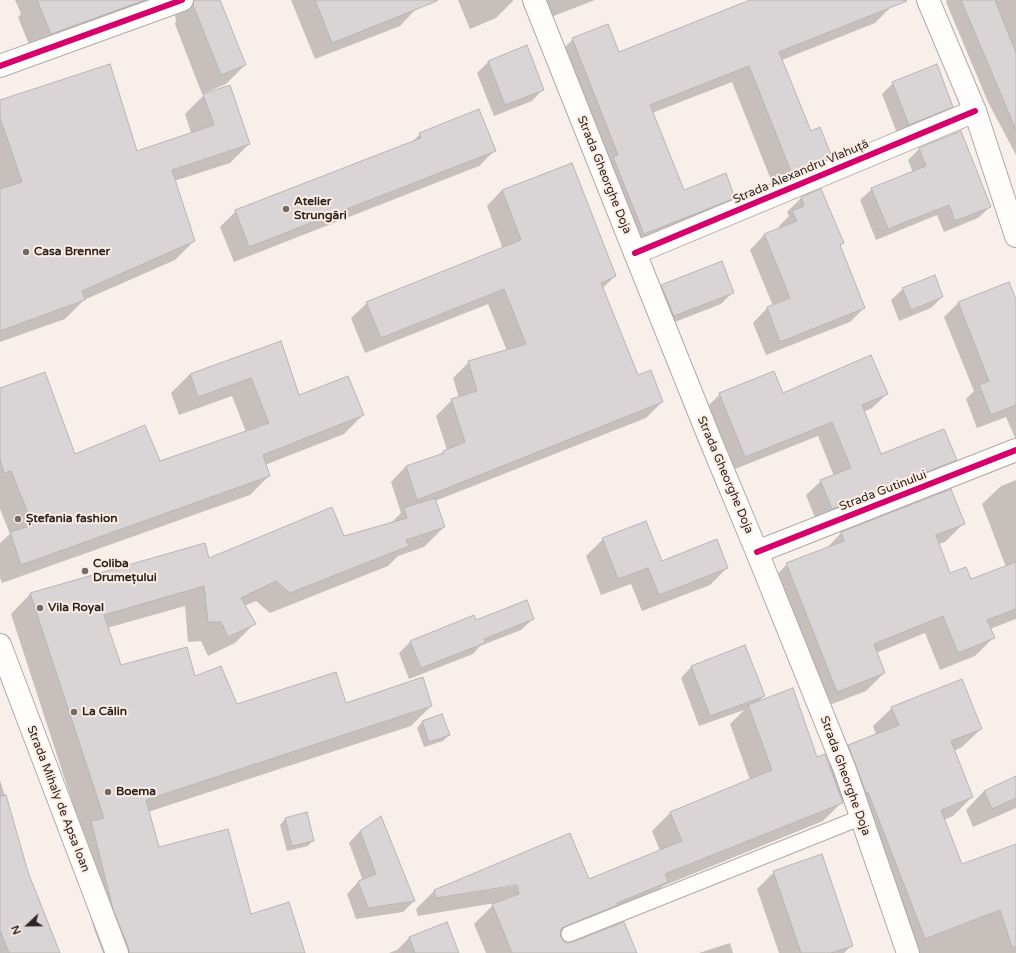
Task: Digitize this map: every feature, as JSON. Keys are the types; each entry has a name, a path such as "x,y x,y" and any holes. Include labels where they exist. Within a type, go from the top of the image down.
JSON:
{"main road":[{"path":"0,66 182,0"},
{"name":"Strada Gheorghe Doja","path":"534,0 709,437 845,770 908,953"},
{"path":"928,0 975,111 1016,236"},
{"name":"Strada Alexandru Vlahuță","path":"635,253 975,111"},
{"name":"Strada Gutinului","path":"757,552 1016,450"},
{"name":"Strada Mihaly de Apsa Ioan","path":"0,645 117,953"}],"lane":[{"path":"569,934 862,817"}],"building":[{"path":"37,0 145,0 51,34"},
{"path":"194,0 220,0 246,65 221,75 193,5"},
{"path":"315,0 437,0 437,1 332,43"},
{"path":"750,0 907,1 779,52 811,131 820,127 832,157 792,174 749,66 650,105 684,190 726,173 735,198 644,234 613,157 618,155 572,38 608,24 619,52"},
{"path":"961,0 995,0 1016,53 1016,130"},
{"path":"527,45 544,90 505,105 488,61"},
{"path":"110,64 137,151 214,125 203,94 230,85 250,144 172,170 195,241 82,291 85,300 0,331 0,189 22,182 0,118 0,100"},
{"path":"937,64 953,107 909,125 892,82"},
{"path":"479,109 496,151 249,247 235,210 421,138 419,133"},
{"path":"961,131 991,207 955,221 949,205 888,229 871,188 926,166 919,148"},
{"path":"572,163 616,276 601,283 638,375 651,370 663,402 417,500 406,466 444,453 443,451 465,442 451,399 477,391 468,361 526,344 504,289 381,338 366,302 521,240 502,190"},
{"path":"821,189 844,243 840,245 865,308 780,342 767,307 790,298 764,234 797,221 792,211 804,206 801,197"},
{"path":"722,261 734,293 674,316 661,285"},
{"path":"935,275 943,297 911,310 902,288"},
{"path":"1009,282 1016,299 1016,405 991,415 979,385 989,381 958,302"},
{"path":"281,341 299,395 348,376 364,415 263,455 270,476 21,565 10,532 33,525 11,471 4,473 0,459 0,388 45,372 75,454 145,425 160,461 269,423 251,378 198,397 190,374"},
{"path":"871,355 888,394 862,405 881,454 944,429 957,460 832,509 820,480 851,468 832,422 745,457 719,393 774,371 783,393"},
{"path":"951,489 965,524 936,535 950,573 966,567 971,579 1016,562 1016,609 987,620 995,638 958,653 943,616 874,644 885,673 837,692 786,563 844,541 841,532"},
{"path":"435,498 445,527 406,540 409,546 290,593 276,581 241,598 256,624 228,637 221,622 208,622 204,586 104,615 121,665 187,647 195,676 221,666 237,704 336,672 346,703 423,677 432,706 146,800 159,847 228,829 251,914 289,902 305,953 129,953 129,949 113,909 91,821 104,818 30,593 205,543 209,558 332,507 344,536 407,518 404,508"},
{"path":"646,521 662,561 717,539 728,568 659,595 648,568 618,579 602,538"},
{"path":"527,600 534,619 484,639 485,643 421,668 410,641 474,615 476,620"},
{"path":"745,645 765,696 710,716 691,666"},
{"path":"962,679 982,729 951,741 973,797 941,810 962,864 1016,844 1016,947 1012,947 1000,910 925,939 868,792 866,793 848,745 899,725 891,707"},
{"path":"793,688 817,757 825,754 843,803 665,874 668,882 617,903 618,905 566,926 562,928 560,932 563,941 567,943 624,922 637,953 512,953 492,904 519,894 517,885 436,898 434,890 570,833 589,879 682,841 670,812 772,770 748,705"},
{"path":"442,714 450,735 429,742 422,721"},
{"path":"1016,776 1016,798 992,809 984,791"},
{"path":"6,795 28,872 60,953 9,953 0,930 0,796"},
{"path":"307,812 314,841 292,846 285,818"},
{"path":"381,816 415,901 368,908 358,881 376,874 360,831"},
{"path":"822,854 853,946 831,953 801,953 773,871"},
{"path":"447,922 459,953 415,953 409,937"}],"cycle path":[{"path":"0,66 182,0"},
{"path":"635,253 975,111"},
{"path":"757,552 1016,450"}],"place":[{"name":"Atelier Strungări","path":"286,209"},
{"name":"Casa Brenner","path":"26,252"},
{"name":"Ștefania fashion","path":"18,519"},
{"name":"Coliba Drumețului","path":"85,571"},
{"name":"Vila Royal","path":"40,608"},
{"name":"La Călin","path":"74,712"},
{"name":"Boema","path":"108,792"}]}
